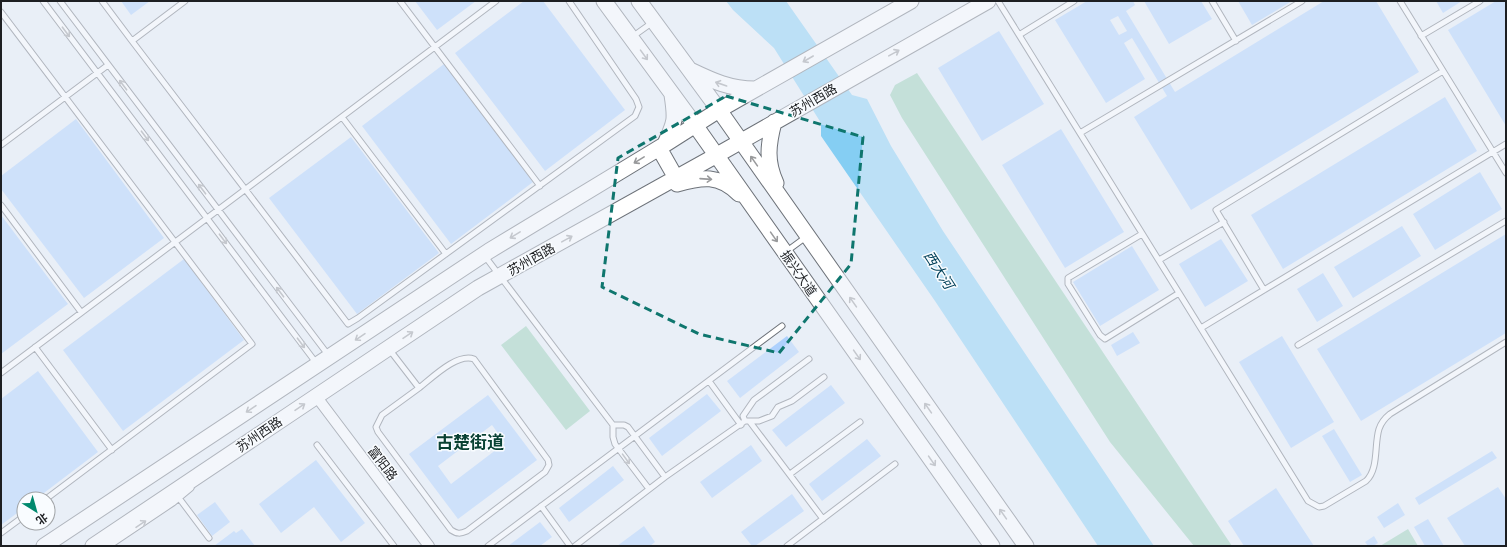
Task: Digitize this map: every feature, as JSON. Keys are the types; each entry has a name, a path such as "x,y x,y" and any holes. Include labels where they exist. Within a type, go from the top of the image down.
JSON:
{"main road":[{"name":"振兴大道","path":"604,1 717,155 992,546"},
{"path":"639,1 718,110 1026,546"},
{"name":"苏州西路","path":"44,546 484,254 661,147 718,110 911,1"},
{"name":"苏州西路","path":"93,546 112,543 217,463 478,288 717,155 860,72 988,1"},
{"path":"689,70 726,86 740,89 761,85"},
{"path":"671,92 675,112 674,124 661,147 676,178"},
{"path":"779,119 769,139 768,153 770,170 787,208"},
{"path":"654,190 697,178 712,179 724,182 732,187 757,212"}],"street":[{"name":"富阳路","path":"316,396 429,546"}],"lane":[{"path":"43,1 207,218 324,361"},
{"path":"60,1 218,210 324,361"},
{"path":"102,1 246,188 348,324 635,116 639,107 636,99 569,1"},
{"path":"132,41 185,1"},
{"path":"400,1 540,186"},
{"path":"1,373 496,1"},
{"path":"998,1 1308,501 1319,507 1330,503 1369,478 1373,468 1379,429 1384,420 1390,414 1506,342"},
{"path":"1019,34 1074,1"},
{"path":"1212,1 1236,40"},
{"path":"1080,133 1302,1"},
{"path":"1400,1 1506,173"},
{"path":"1422,36 1480,1"},
{"path":"1,12 252,344 56,492"},
{"path":"631,37 654,22"},
{"path":"1,145 108,65"},
{"path":"1264,290 1216,210 1443,71"},
{"path":"342,117 446,254"},
{"path":"1201,328 1506,144"},
{"path":"1,205 81,312"},
{"path":"1298,345 1506,221"},
{"path":"1159,260 1224,222"},
{"path":"1142,234 1068,278 1068,284 1100,335 1105,339 1179,293"},
{"path":"785,252 807,236"},
{"path":"484,254 613,425 613,436 618,448 649,489"},
{"path":"488,546 782,326"},
{"path":"35,347 112,450"},
{"path":"388,348 419,388"},
{"path":"469,357 474,359 548,460 549,465 545,472 467,532 461,534 455,533 451,530 378,432 376,427 382,416 419,388 456,360 469,357"},
{"path":"746,423 743,416 754,400 809,359"},
{"path":"575,546 665,477 746,423 759,421 772,416 778,407 792,401 824,377"},
{"path":"709,381 790,474 823,519"},
{"path":"790,474 860,422"},
{"path":"613,425 624,425 628,427 665,477"},
{"path":"317,445 394,546"},
{"path":"112,543 179,498 197,484 217,463"},
{"path":"787,546 895,464"},
{"path":"179,498 210,538"},
{"path":"541,506 570,546"},
{"path":"1,533 16,522"}],"highlighted area":[{"path":"726,96 863,137 851,264 779,353 699,334 602,287 618,158"}],"green space":[{"path":"917,73 1232,546 1194,546 1110,442 902,118 890,95 895,85"},
{"path":"526,326 590,411 566,430 501,345"},
{"path":"1408,529 1418,546 1380,546"}],"water":[{"name":"西大河","path":"726,1 786,1 852,95 867,99 891,146 943,231 1154,546 1098,546 935,301 821,136 821,123 774,48 733,10"}],"building":[{"path":"121,1 150,1 131,15"},
{"path":"415,1 476,1 437,30"},
{"path":"524,1 543,1 625,110 545,171 455,53"},
{"path":"1087,1 1133,1 1135,5 1126,11 1175,92 1324,1 1376,1 1419,72 1191,210 1134,117 1167,96 1132,38 1124,43 1145,79 1106,103 1055,20","holes":["1118,16 1127,31 1119,35 1110,20"]},
{"path":"1144,1 1201,1 1212,19 1169,44"},
{"path":"1238,1 1292,1 1252,25"},
{"path":"1436,1 1462,1 1443,13"},
{"path":"1496,1 1506,1 1506,126 1448,30"},
{"path":"999,31 1044,104 982,141 938,68"},
{"path":"444,64 533,182 451,244 362,126"},
{"path":"1445,97 1477,151 1283,269 1251,215"},
{"path":"76,119 164,238 84,298 1,189 1,176"},
{"path":"1061,129 1124,232 1065,268 1002,165"},
{"path":"351,137 439,253 357,314 269,198"},
{"path":"1480,172 1502,209 1435,250 1413,214"},
{"path":"1,215 68,304 1,354"},
{"path":"1402,226 1421,256 1353,298 1334,267"},
{"path":"1506,234 1506,333 1361,421 1317,349"},
{"path":"1221,239 1248,281 1205,307 1179,264"},
{"path":"1132,246 1159,290 1100,326 1073,282"},
{"path":"184,259 244,340 123,431 63,350"},
{"path":"1323,273 1343,306 1317,322 1297,289"},
{"path":"1133,332 1140,343 1117,356 1111,345"},
{"path":"787,336 799,352 740,398 727,381"},
{"path":"1282,336 1334,422 1291,448 1239,362"},
{"path":"38,371 98,452 47,491 16,491 16,514 1,525 1,399"},
{"path":"831,385 845,403 786,447 772,430"},
{"path":"707,394 721,411 662,456 649,438"},
{"path":"488,395 537,460 458,519 409,454","holes":["492,425 505,443 451,484 438,466"]},
{"path":"1334,429 1362,475 1350,482 1322,436"},
{"path":"867,439 881,456 822,501 809,484"},
{"path":"751,445 762,461 712,498 700,482"},
{"path":"1492,451 1497,458 1419,505 1415,498"},
{"path":"316,460 365,523 341,542 314,507 281,533 259,504"},
{"path":"613,466 624,480 569,522 559,508"},
{"path":"1498,487 1506,499 1506,546 1465,546 1447,518"},
{"path":"1276,488 1314,546 1244,546 1228,521"},
{"path":"792,494 804,511 755,546 752,546 741,532"},
{"path":"215,502 230,522 212,536 197,515"},
{"path":"1398,503 1405,515 1384,528 1377,517"},
{"path":"1428,519 1444,546 1425,546 1414,527"},
{"path":"540,522 552,537 540,546 508,546"},
{"path":"644,526 655,542 650,546 617,546"},
{"path":"242,529 255,546 214,546 234,531 236,533"},
{"path":"1374,536 1378,543 1373,546 1368,546 1365,542"}],"district":[{"name":"古楚街道","path":"470,442"}]}
